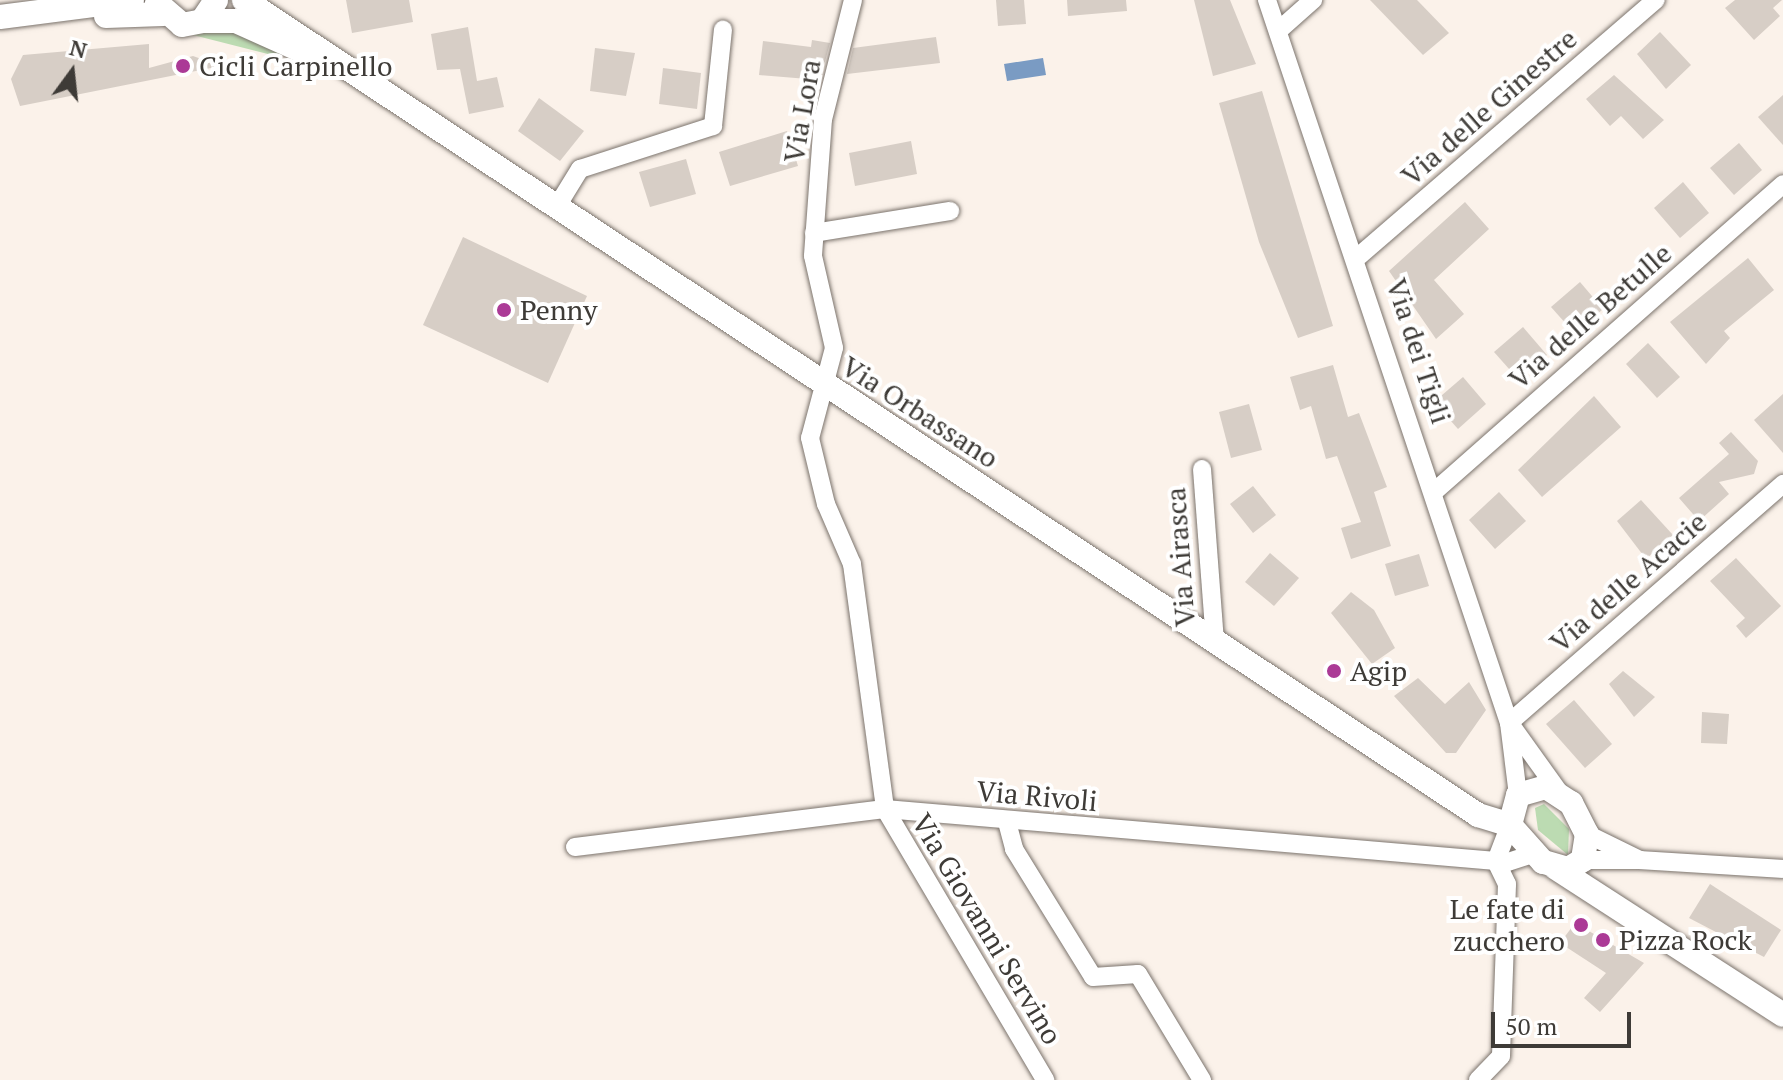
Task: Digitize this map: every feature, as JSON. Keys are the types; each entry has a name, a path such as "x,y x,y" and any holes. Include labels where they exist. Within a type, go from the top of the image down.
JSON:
{"main road":[{"path":"0,17 132,0"},
{"path":"202,21 216,0"},
{"name":"Via Orbassano","path":"255,2 355,75 1455,797 1514,808 1536,787 1559,792"},
{"name":"Via Orbassano","path":"72,10 160,7 182,25 202,21 236,21 355,75"},
{"path":"1559,792 1587,834 1583,860"},
{"path":"1514,808 1533,854 1647,924 1783,1015"},
{"path":"1556,868 1583,860"},
{"path":"1583,860 1647,924"}],"street":[{"name":"Via Lora","path":"823,384 834,348 814,233 823,119 853,0"},
{"name":"Via dei Tigli","path":"1267,0 1359,256 1509,723 1514,808"},
{"path":"1278,31 1313,0"},
{"name":"Via delle Ginestre","path":"1359,256 1656,0"},
{"path":"556,208 580,169 713,126 723,30"},
{"name":"Via delle Betulle","path":"1435,491 1783,184"},
{"path":"814,233 950,211"},
{"name":"Via Giovanni Servino","path":"823,384 810,438 826,504 852,564 885,809 1045,1080"},
{"name":"Via Airasca","path":"1202,469 1215,641"},
{"name":"Via delle Acacie","path":"1509,723 1783,484"},
{"name":"Via dei Tigli","path":"1509,723 1559,792"},
{"path":"1478,1080 1501,1056 1507,884 1496,861 1514,808"},
{"name":"Via Rivoli","path":"575,847 885,809 1007,822 1496,861 1533,854"},
{"path":"1007,822 1014,849 1093,977 1138,974 1202,1080"},
{"path":"1587,834 1640,860"},
{"path":"1583,860 1640,860 1783,869"}],"green space":[{"path":"230,27 281,47 280,57 193,35"},
{"path":"1544,804 1569,829 1568,855 1538,830 1535,808"}],"water":[{"path":"1043,58 1046,75 1007,81 1004,64"}],"building":[{"path":"346,0 409,0 413,22 352,33"},
{"path":"996,0 1024,0 1026,24 998,26"},
{"path":"1067,0 1126,0 1127,11 1068,16"},
{"path":"1194,0 1230,0 1256,64 1213,76"},
{"path":"1370,0 1417,0 1449,33 1423,55"},
{"path":"1735,0 1782,0 1773,8 1780,16 1754,40 1725,8"},
{"path":"468,27 477,81 497,77 504,107 469,114 460,69 437,70 431,34"},
{"path":"1660,32 1691,65 1666,89 1637,54"},
{"path":"936,37 940,63 847,74 853,48"},
{"path":"812,40 830,43 820,80 759,75 763,41 811,47"},
{"path":"149,44 149,68 193,56 221,66 20,106 11,79 23,55"},
{"path":"595,48 635,53 626,96 590,91"},
{"path":"663,68 701,73 697,109 659,104"},
{"path":"1614,75 1664,120 1643,139 1621,116 1610,126 1586,99"},
{"path":"1262,91 1333,326 1298,338 1259,242 1219,103"},
{"path":"1783,95 1783,145 1758,117"},
{"path":"539,98 584,131 560,161 518,131"},
{"path":"787,131 798,166 730,186 719,152"},
{"path":"911,141 917,174 855,186 849,153"},
{"path":"1739,143 1762,170 1734,195 1710,168"},
{"path":"686,159 696,194 650,207 639,172"},
{"path":"1683,182 1709,213 1680,238 1654,208"},
{"path":"1465,202 1489,229 1434,280 1464,314 1436,339 1389,271"},
{"path":"463,237 587,296 548,383 423,325"},
{"path":"1748,258 1774,290 1724,331 1730,338 1706,364 1670,322"},
{"path":"1580,282 1603,309 1575,334 1551,307"},
{"path":"1523,327 1547,355 1518,379 1494,352"},
{"path":"1648,343 1680,377 1657,398 1626,364"},
{"path":"1333,365 1348,417 1359,413 1387,487 1374,492 1391,546 1351,559 1341,528 1361,522 1337,456 1326,459 1311,406 1300,410 1290,377"},
{"path":"1463,377 1486,404 1458,429 1434,402"},
{"path":"1783,394 1783,453 1754,420"},
{"path":"1594,396 1621,427 1542,497 1518,470"},
{"path":"1249,404 1262,450 1231,458 1219,412"},
{"path":"1731,432 1758,461 1754,474 1719,482 1729,494 1699,521 1679,498 1729,454 1719,443"},
{"path":"1253,486 1276,515 1253,533 1230,504"},
{"path":"1499,492 1526,521 1495,549 1469,520"},
{"path":"1641,500 1673,535 1646,559 1617,521"},
{"path":"1270,553 1299,578 1274,606 1245,582"},
{"path":"1419,554 1429,586 1395,596 1385,564"},
{"path":"1736,558 1781,606 1746,638 1736,626 1745,618 1710,581"},
{"path":"1351,592 1374,610 1395,648 1372,664 1331,613"},
{"path":"1623,671 1655,697 1634,717 1609,684"},
{"path":"1418,678 1445,704 1469,682 1486,710 1456,753 1446,753 1394,696"},
{"path":"1574,700 1612,744 1585,768 1546,724"},
{"path":"1702,712 1729,714 1727,744 1701,743"},
{"path":"1710,884 1781,930 1764,957 1689,918"},
{"path":"1575,923 1644,963 1600,1012 1584,998 1606,973 1560,943"}],"place":[{"name":"Cicli Carpinello","path":"183,66"},
{"name":"Penny","path":"504,310"},
{"name":"Agip","path":"1334,671"},
{"name":"Le fate di zucchero","path":"1581,925"},
{"name":"Pizza Rock","path":"1603,940"}]}
